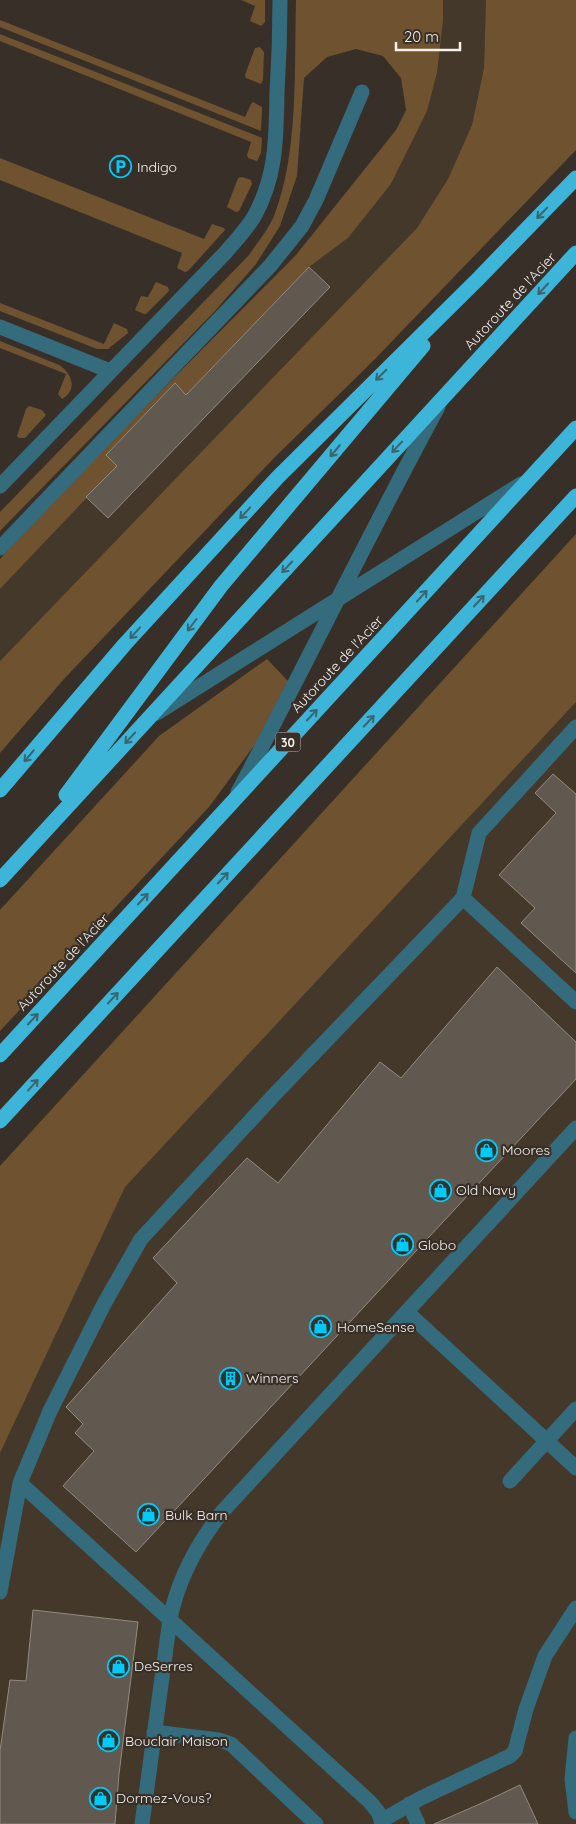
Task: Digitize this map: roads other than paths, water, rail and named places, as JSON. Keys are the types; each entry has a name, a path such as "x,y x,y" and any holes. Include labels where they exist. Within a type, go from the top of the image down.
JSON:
{"highway":[{"path":"0,790 125,644 278,477 478,279 576,178"},
{"name":"Autoroute de l'Acier","path":"0,880 576,253"},
{"path":"19,859 221,586 478,279"},
{"name":"Autoroute de l'Acier","path":"0,1055 576,428"},
{"path":"0,1121 576,496"}],"street":[{"path":"0,486 247,228 262,199 274,165 280,0"},
{"path":"0,548 270,266 302,226 316,200 362,92"},
{"path":"0,327 110,370"},
{"path":"234,800 391,494 444,397"},
{"path":"148,719 530,478"},
{"path":"0,1592 20,1483 50,1411 104,1304 141,1239 275,1094 463,898 479,833 576,727"},
{"path":"463,898 576,1002"},
{"path":"142,1824 170,1619 176,1594 185,1571 214,1522 576,1128"},
{"path":"407,1312 576,1468"},
{"path":"510,1481 576,1409"},
{"path":"20,1483 370,1802 382,1822 409,1804 510,1756 515,1751 526,1708 546,1656 576,1608"},
{"path":"154,1732 219,1740 231,1744 316,1824"},
{"path":"576,1738 572,1779 576,1812"},
{"path":"409,1804 418,1824"}],"place":[{"name":"Indigo","path":"121,167"},
{"name":"Moores","path":"486,1150"},
{"name":"Old Navy","path":"440,1190"},
{"name":"Globo","path":"402,1245"},
{"name":"HomeSense","path":"321,1327"},
{"name":"Winners","path":"230,1378"},
{"name":"Bulk Barn","path":"149,1515"},
{"name":"DeSerres","path":"118,1666"},
{"name":"Bouclair Maison","path":"109,1741"},
{"name":"Dormez-Vous?","path":"100,1798"}]}
